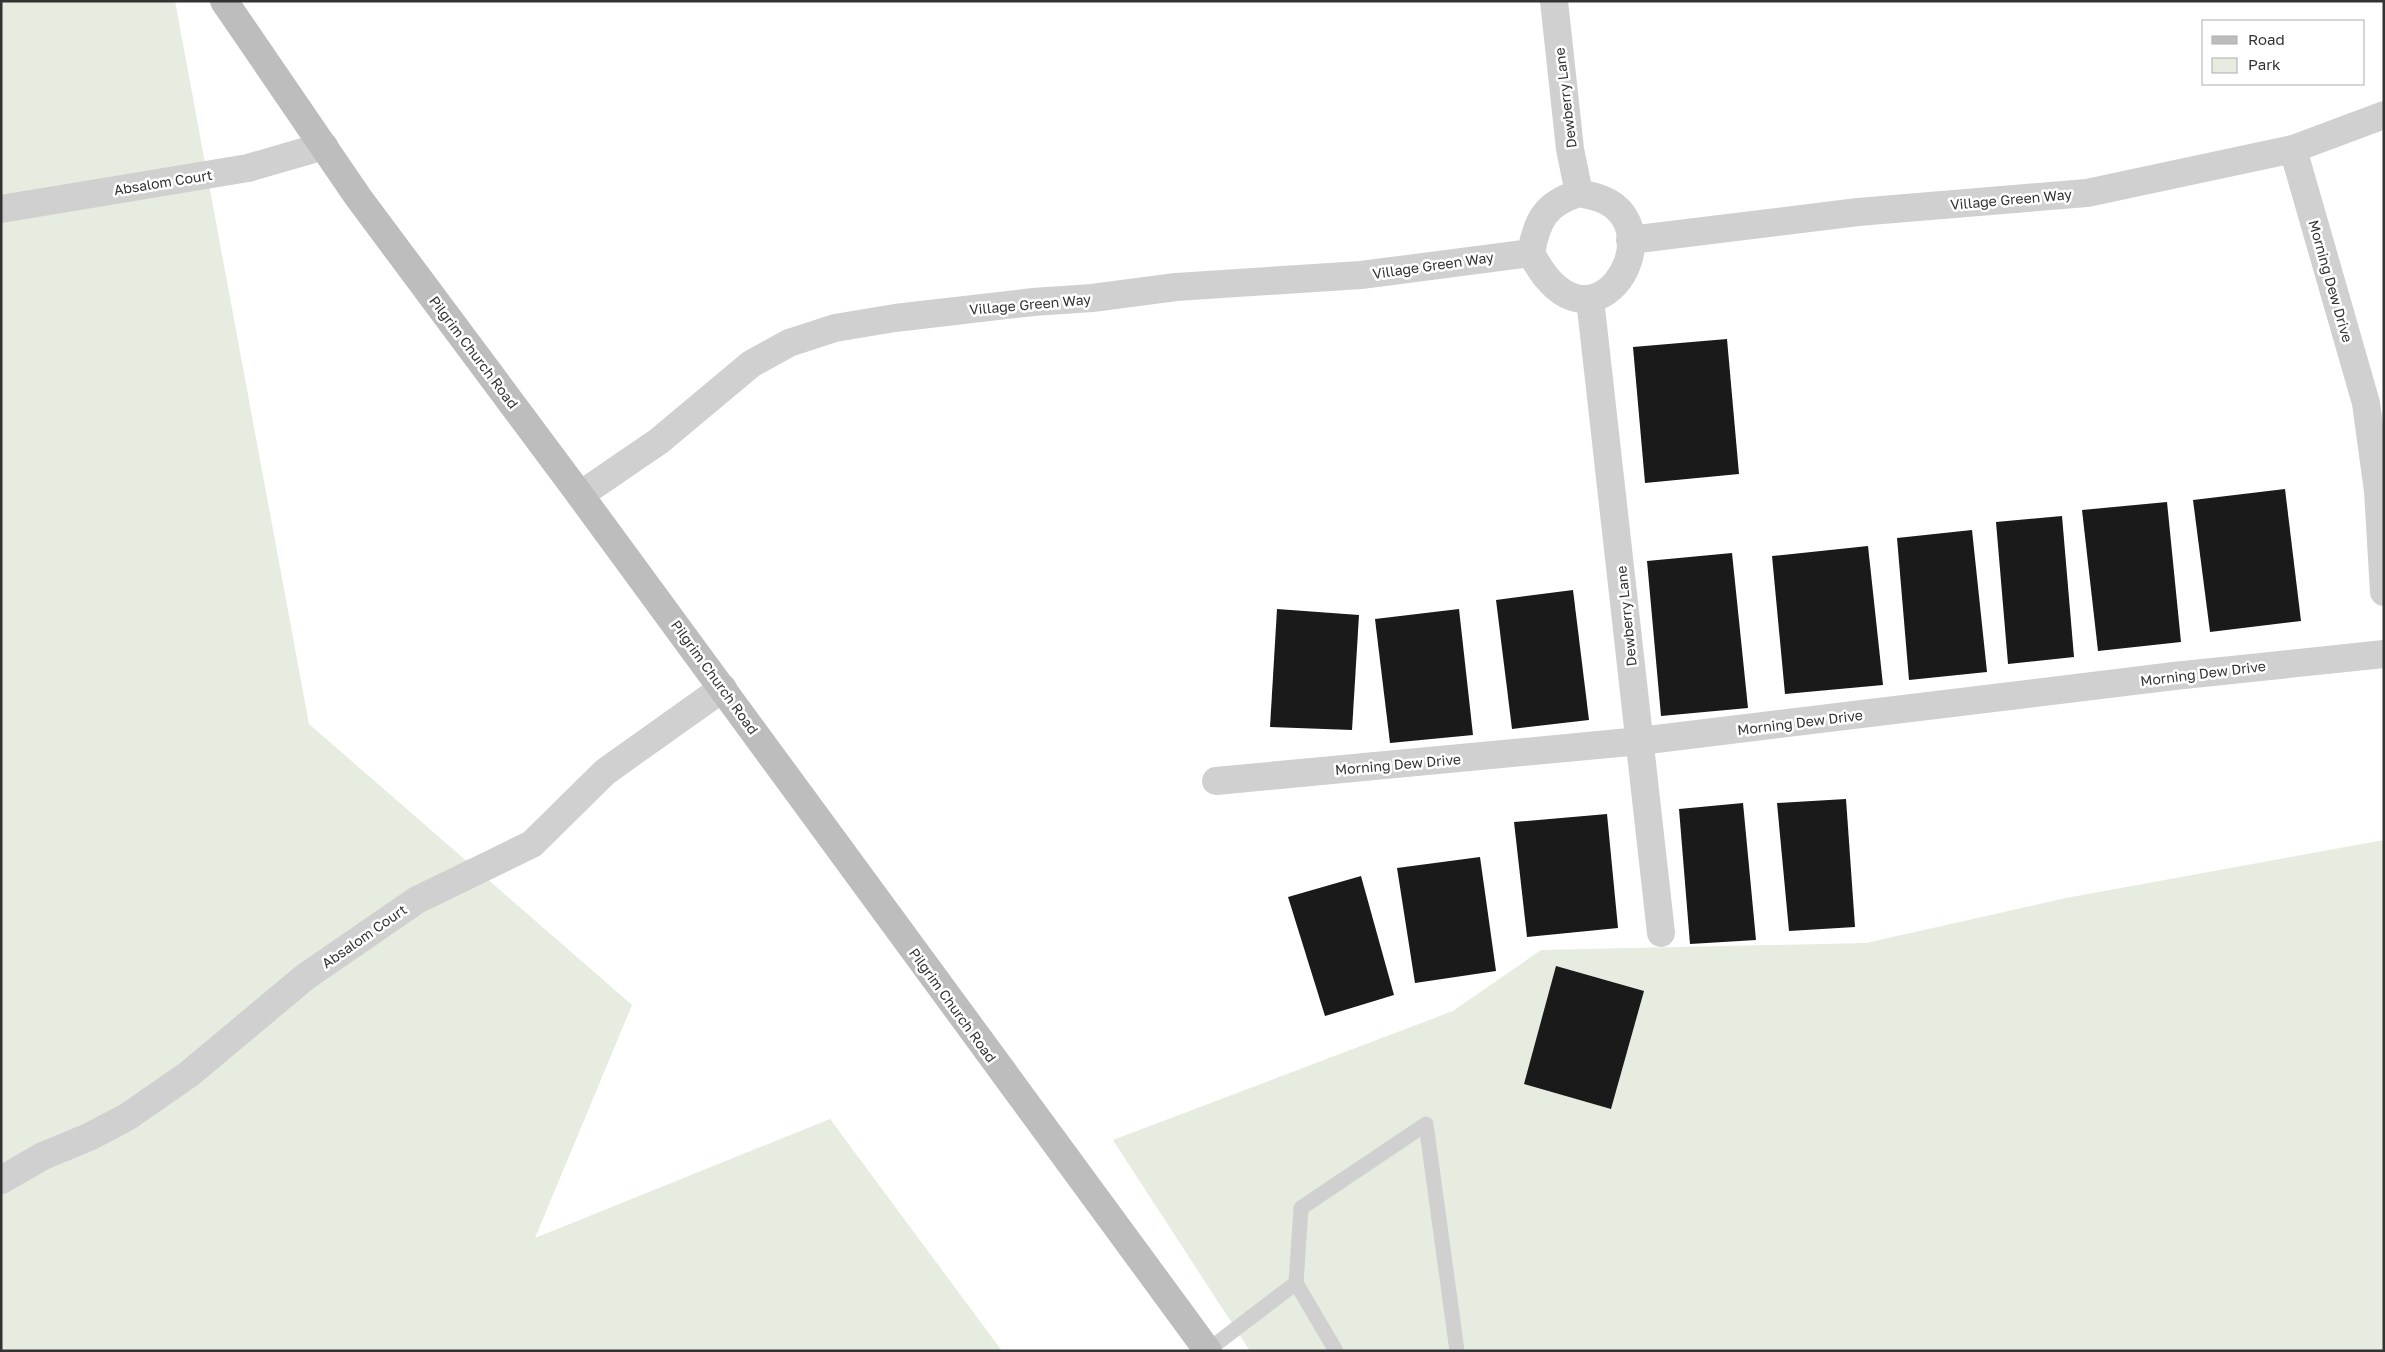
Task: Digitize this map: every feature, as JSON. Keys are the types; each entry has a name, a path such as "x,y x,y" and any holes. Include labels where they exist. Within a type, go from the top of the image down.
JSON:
{"street":[{"name":"Pilgrim Church Road","path":"224,1 358,197 723,688 982,1045 1208,1351"},
{"name":"Dewberry Lane","path":"1554,1 1570,149 1578,193"},
{"name":"Village Green Way","path":"1630,240 1858,212 2087,193 2293,149 2384,115"},
{"name":"Absalom Court","path":"1,209 248,168 324,146"},
{"name":"Morning Dew Drive","path":"2293,149 2366,403 2378,492 2384,592"},
{"path":"1578,193 1608,202 1621,213 1627,226 1630,240 1630,257 1621,278 1607,293 1590,299 1570,296 1558,290 1548,281 1531,253 1535,229 1546,213 1564,198 1578,193"},
{"name":"Village Green Way","path":"580,494 659,441 751,364 789,343 835,328 895,318 1033,302 1092,298 1176,287 1362,275 1531,253"},
{"name":"Dewberry Lane","path":"1590,299 1662,933"},
{"name":"Morning Dew Drive","path":"1216,780 1640,741 2164,677 2384,654"},
{"name":"Absalom Court","path":"1,1180 43,1156 89,1137 127,1117 190,1074 305,977 416,900 532,844 605,772 723,688"}],"lane":[{"path":"1336,1351 1296,1283 1301,1208 1426,1124 1457,1351"},
{"path":"1208,1351 1296,1283"}],"green space":[{"path":"1,1 175,1 309,724 632,1005 535,1238 830,1119 1002,1351 1,1351"},
{"path":"2384,840 2384,1351 1250,1351 1113,1140 1453,1011 1541,950 1866,943 2066,898"}],"building":[{"path":"1727,339 1739,474 1645,483 1633,347"},
{"path":"2285,489 2301,621 2210,632 2193,500"},
{"path":"2167,502 2181,642 2098,651 2082,510"},
{"path":"2062,516 2074,657 2008,664 1996,522"},
{"path":"1972,530 1987,672 1909,680 1897,538"},
{"path":"1868,546 1883,685 1785,694 1772,556"},
{"path":"1732,553 1748,708 1661,716 1647,561"},
{"path":"1573,590 1589,720 1512,729 1496,600"},
{"path":"1277,609 1359,615 1352,730 1270,727"},
{"path":"1459,609 1473,735 1390,743 1375,619"},
{"path":"1846,799 1855,927 1789,931 1777,803"},
{"path":"1743,803 1756,940 1690,944 1679,809"},
{"path":"1607,814 1618,928 1527,937 1514,822"},
{"path":"1480,857 1496,971 1415,983 1397,868"},
{"path":"1361,876 1394,995 1325,1016 1288,897"},
{"path":"1556,966 1644,991 1611,1109 1524,1084"}]}
